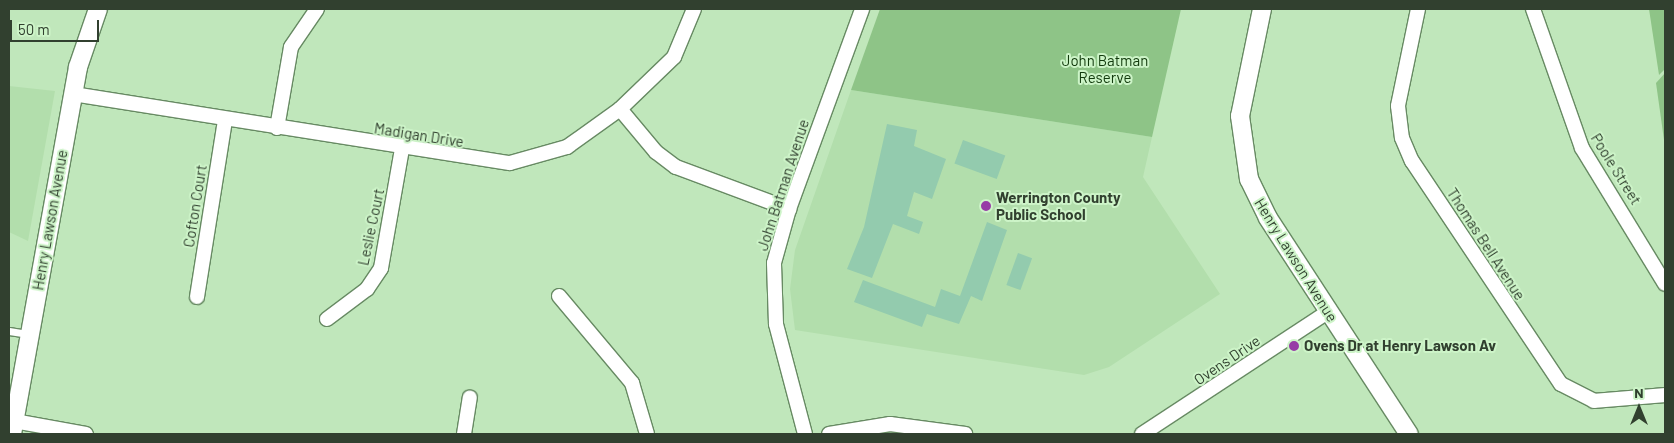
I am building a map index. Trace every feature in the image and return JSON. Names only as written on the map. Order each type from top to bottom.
[{"type":"street","name":"Henry Lawson Avenue","points":[[13,427],[73,94],[83,46],[98,9]]},
{"type":"street","points":[[277,128],[291,47],[318,9]]},
{"type":"street","name":"Madigan Drive","points":[[73,94],[492,163],[529,160],[567,147],[620,109],[674,57],[694,9]]},
{"type":"street","name":"John Batman Avenue","points":[[804,434],[774,309],[774,263],[789,209],[862,9]]},
{"type":"street","name":"Henry Lawson Avenue","points":[[1262,9],[1241,102],[1244,160],[1259,203],[1409,434]]},
{"type":"street","name":"Thomas Bell Avenue","points":[[1418,9],[1398,106],[1402,138],[1412,161],[1561,384],[1594,401],[1665,395]]},
{"type":"street","name":"Poole Street","points":[[1533,9],[1582,148],[1665,284]]},
{"type":"street","points":[[620,109],[656,152],[676,167],[789,209]]},
{"type":"street","name":"Cofton Court","points":[[197,297],[225,120]]},
{"type":"street","name":"Leslie Court","points":[[327,319],[367,289],[381,268],[402,148]]},
{"type":"street","points":[[559,296],[632,382],[647,434]]},
{"type":"street","name":"Ovens Drive","points":[[1142,434],[1328,312]]},
{"type":"street","points":[[464,434],[470,397]]},
{"type":"street","points":[[829,434],[890,424],[965,434]]},
{"type":"street","points":[[13,427],[86,434]]},
{"type":"lane","points":[[9,331],[29,334]]},
{"type":"shaded area","points":[[9,86],[55,91],[28,241],[9,232]]},
{"type":"shaded area","name":"Werrington County Public School","points":[[851,90],[1152,137],[1143,177],[1220,294],[1109,367],[1084,375],[795,330],[790,289],[795,250]]},
{"type":"green space","name":"John Batman Reserve","points":[[880,9],[1181,9],[1152,137],[851,90]]},
{"type":"green space","points":[[1649,9],[1665,9],[1665,69],[1659,75]]},
{"type":"green space","points":[[1665,73],[1665,147],[1656,83]]},
{"type":"building","points":[[887,124],[917,130],[914,146],[946,159],[932,199],[914,192],[907,216],[923,222],[919,234],[893,224],[872,278],[847,269],[864,227]]},
{"type":"building","points":[[963,140],[1005,155],[997,179],[954,163]]},
{"type":"building","points":[[987,222],[1007,230],[982,301],[971,296],[959,324],[927,314],[922,327],[854,302],[863,280],[935,307],[941,289],[960,296]]},
{"type":"building","points":[[1018,253],[1032,258],[1020,290],[1006,285]]},
{"type":"place","name":"Werrington County Public School","points":[[986,206]]},
{"type":"place","name":"Ovens Dr at Henry Lawson Av","points":[[1294,346]]}]
